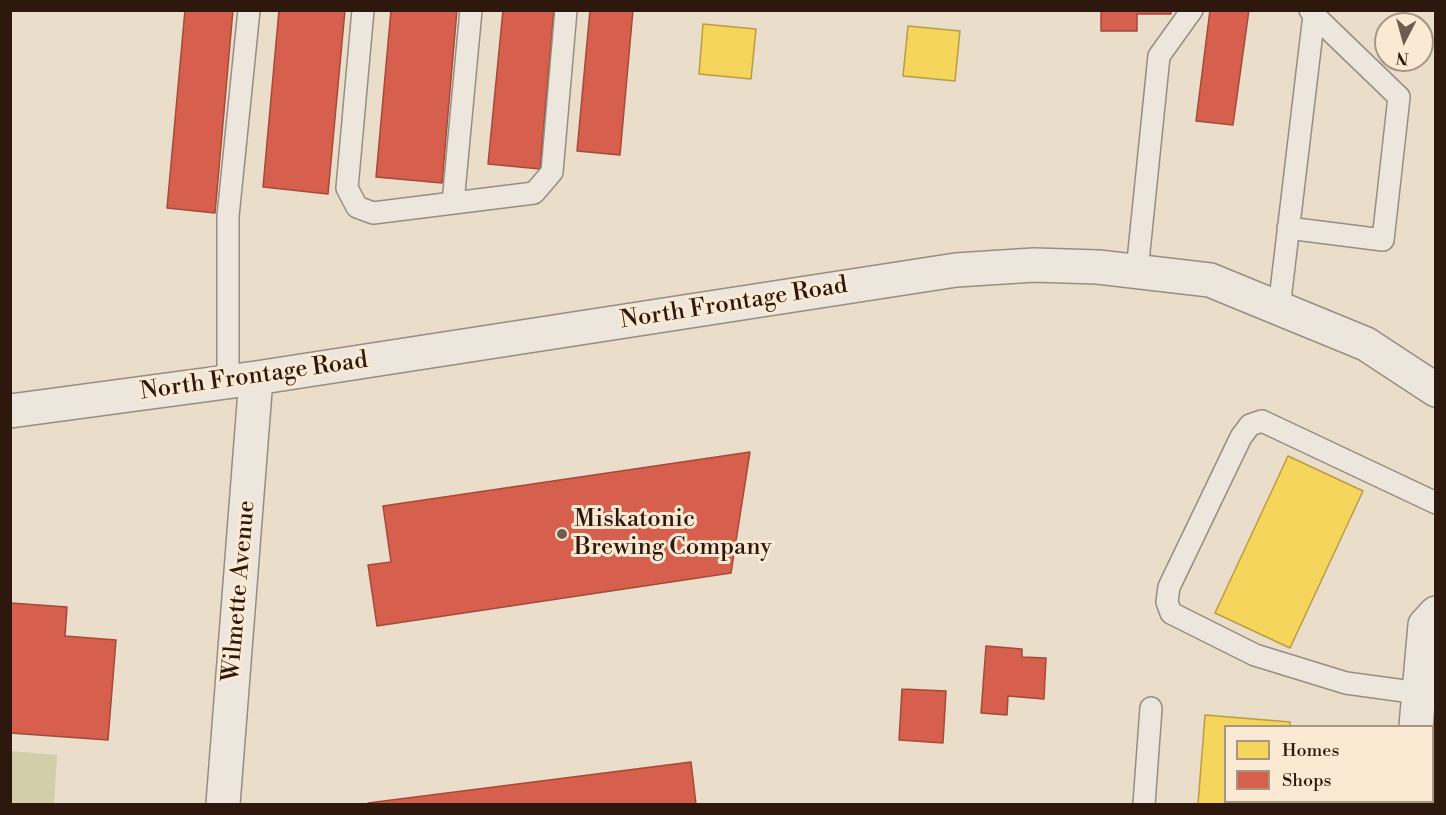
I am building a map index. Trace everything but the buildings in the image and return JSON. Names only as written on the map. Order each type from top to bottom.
[{"type":"street","name":"North Frontage Road","points":[[10,411],[242,380],[956,270],[1034,265],[1098,267],[1210,280],[1366,344],[1436,390]]},
{"type":"street","name":"Wilmette Avenue","points":[[223,804],[242,380]]},
{"type":"street","points":[[1416,725],[1425,626],[1436,613]]},
{"type":"lane","points":[[242,380],[228,216],[249,10]]},
{"type":"lane","points":[[363,10],[347,188],[357,207],[373,213],[534,192],[552,172],[566,10]]},
{"type":"lane","points":[[453,203],[471,10]]},
{"type":"lane","points":[[1137,271],[1159,57],[1192,10]]},
{"type":"lane","points":[[1279,308],[1312,13]]},
{"type":"lane","points":[[1288,228],[1383,240],[1399,98],[1312,13]]},
{"type":"lane","points":[[1419,693],[1346,683],[1255,655],[1171,613],[1167,602],[1169,587],[1241,437],[1250,425],[1262,421],[1436,503]]},
{"type":"lane","points":[[1144,804],[1151,708]]},
{"type":"shaded area","points":[[11,751],[57,755],[54,804],[11,804]]},
{"type":"place","name":"Miskatonic Brewing Company","points":[[562,534]]}]
